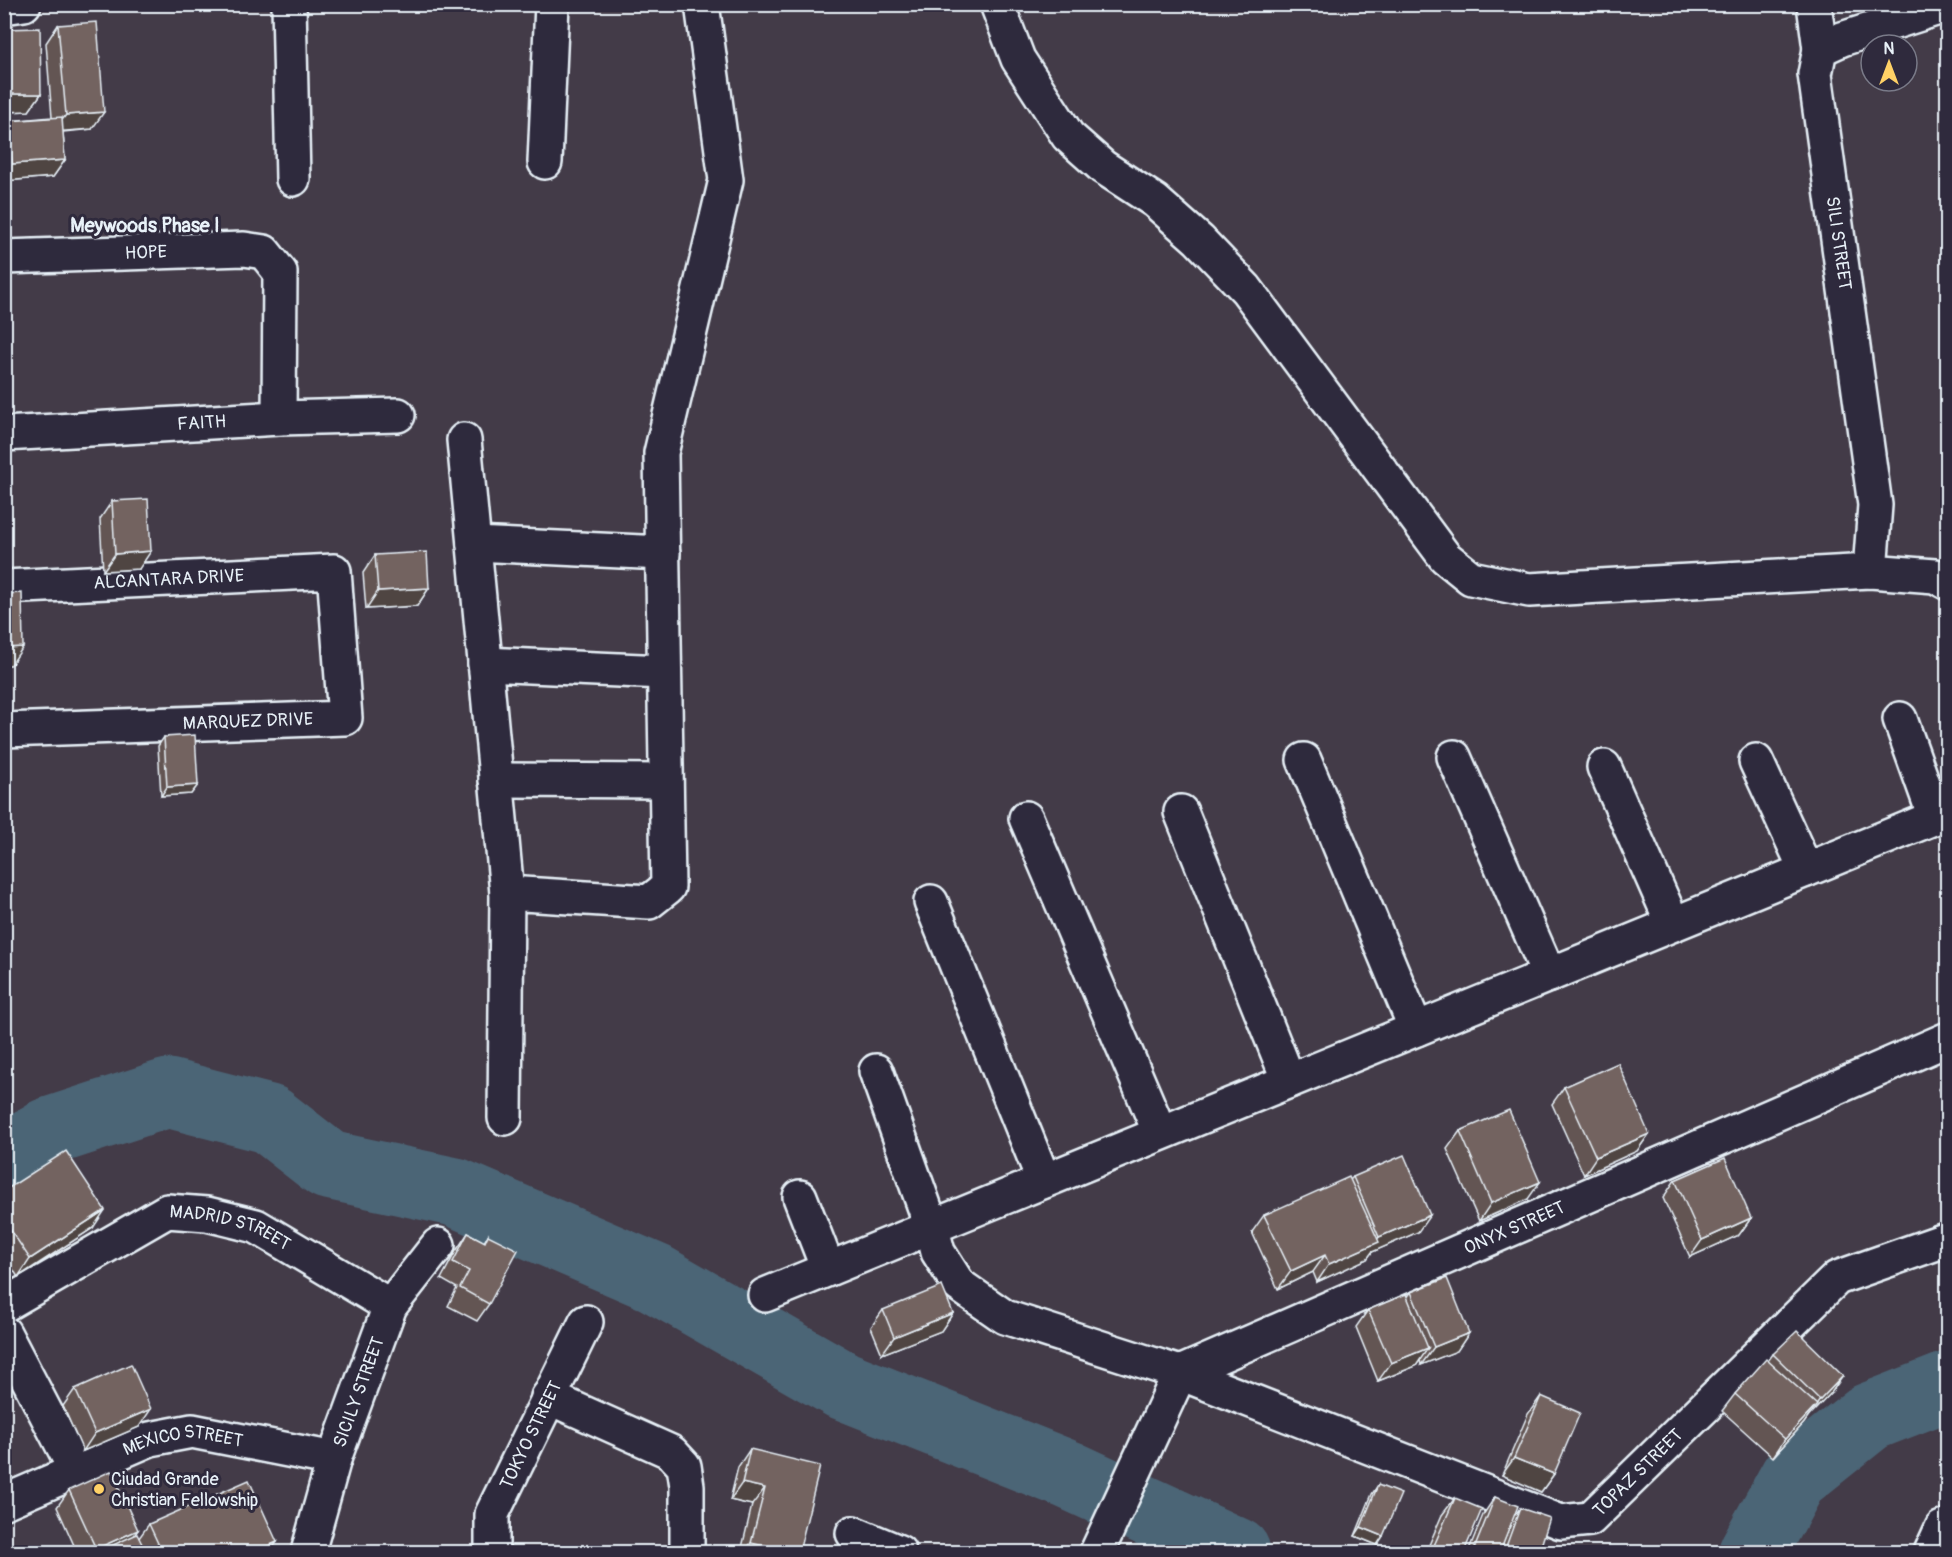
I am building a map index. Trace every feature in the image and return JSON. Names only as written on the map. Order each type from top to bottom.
[{"type":"street","points":[[4,7],[24,4]]},
{"type":"street","points":[[289,4],[293,179]]},
{"type":"street","points":[[545,162],[552,4]]},
{"type":"street","points":[[507,893],[649,902],[668,888],[662,453],[726,180],[702,4]]},
{"type":"street","points":[[997,4],[1018,59],[1068,136],[1103,167],[1155,201],[1199,240],[1246,289],[1445,556],[1471,578],[1530,590],[1870,571],[1935,576],[1947,584]]},
{"type":"street","name":"SILI STREET","points":[[1814,4],[1820,49],[1815,74],[1875,506],[1870,571]]},
{"type":"street","points":[[1820,49],[1842,39],[1947,5]]},
{"type":"street","name":"HOPE","points":[[4,257],[244,249],[264,252],[280,272],[279,418]]},
{"type":"street","name":"FAITH","points":[[4,434],[279,418],[398,415]]},
{"type":"street","points":[[464,440],[507,893],[506,1118]]},
{"type":"street","points":[[474,544],[663,553]]},
{"type":"street","name":"ALCANTARA DRIVE","points":[[4,587],[334,571]]},
{"type":"street","name":"MARQUEZ DRIVE","points":[[4,730],[345,718],[334,571]]},
{"type":"street","points":[[485,664],[664,672]]},
{"type":"street","points":[[765,1295],[931,1225],[1941,815],[1900,719]]},
{"type":"street","points":[[1454,756],[1549,975]]},
{"type":"street","points":[[1304,760],[1416,1029]]},
{"type":"street","points":[[1756,761],[1806,870]]},
{"type":"street","points":[[1604,767],[1673,924]]},
{"type":"street","points":[[496,780],[665,781]]},
{"type":"street","points":[[1181,812],[1290,1081]]},
{"type":"street","points":[[1026,818],[1160,1133]]},
{"type":"street","points":[[931,902],[1044,1181]]},
{"type":"street","name":"ONYX STREET","points":[[1180,1373],[1947,1039]]},
{"type":"street","name":"TOPAZ STREET","points":[[876,1071],[931,1225],[938,1252],[959,1285],[1005,1317],[1180,1373],[1561,1522],[1590,1519],[1837,1278],[1947,1239]]},
{"type":"street","points":[[800,1197],[828,1269]]},
{"type":"street","name":"MADRID STREET","points":[[4,1305],[166,1211],[207,1214],[256,1226],[390,1306]]},
{"type":"street","name":"SICILY STREET","points":[[308,1552],[334,1459],[390,1306],[438,1245]]},
{"type":"street","name":"TOKYO STREET","points":[[492,1552],[492,1514],[586,1322]]},
{"type":"street","points":[[4,1333],[75,1470]]},
{"type":"street","points":[[1104,1538],[1137,1471],[1180,1373]]},
{"type":"street","points":[[548,1397],[671,1452],[678,1459],[684,1466],[687,1486],[687,1552]]},
{"type":"street","name":"MEXICO STREET","points":[[4,1502],[150,1439],[192,1431],[334,1459]]},
{"type":"street","points":[[1931,1552],[1942,1528],[1947,1526]]},
{"type":"street","points":[[853,1533],[899,1552]]},
{"type":"building","points":[[97,22],[104,112],[66,115],[58,25]]},
{"type":"building","points":[[40,28],[41,94],[8,94],[6,29]]},
{"type":"building","points":[[62,117],[65,160],[12,164],[8,121]]},
{"type":"building","points":[[148,499],[151,551],[115,554],[112,501]]},
{"type":"building","points":[[427,552],[429,588],[378,591],[375,555]]},
{"type":"building","points":[[22,593],[23,647],[4,648],[4,594]]},
{"type":"building","points":[[195,735],[198,785],[167,787],[164,737]]},
{"type":"building","points":[[1618,1063],[1649,1134],[1596,1157],[1564,1087]]},
{"type":"building","points":[[1509,1110],[1540,1182],[1491,1203],[1460,1131]]},
{"type":"building","points":[[66,1151],[105,1210],[30,1259],[4,1220],[4,1191]]},
{"type":"building","points":[[1404,1155],[1430,1215],[1379,1237],[1353,1177]]},
{"type":"building","points":[[1725,1158],[1751,1218],[1702,1240],[1675,1180]]},
{"type":"building","points":[[1349,1177],[1379,1242],[1329,1264],[1325,1255],[1291,1271],[1264,1215]]},
{"type":"building","points":[[468,1233],[485,1242],[488,1235],[518,1250],[489,1304],[460,1288],[469,1271],[453,1262]]},
{"type":"building","points":[[1447,1278],[1469,1333],[1434,1347],[1411,1292]]},
{"type":"building","points":[[942,1286],[953,1313],[894,1337],[883,1310]]},
{"type":"building","points":[[1406,1294],[1428,1348],[1391,1363],[1368,1310]]},
{"type":"building","points":[[1797,1331],[1843,1376],[1820,1400],[1773,1354]]},
{"type":"building","points":[[1766,1359],[1817,1405],[1785,1439],[1735,1394]]},
{"type":"building","points":[[131,1364],[151,1409],[95,1433],[75,1389]]},
{"type":"building","points":[[1541,1396],[1580,1413],[1554,1474],[1514,1458]]},
{"type":"building","points":[[750,1449],[820,1466],[799,1552],[751,1543],[765,1488],[742,1483]]},
{"type":"building","points":[[111,1471],[138,1530],[96,1549],[69,1490]]},
{"type":"building","points":[[249,1480],[277,1542],[254,1552],[162,1552],[149,1524]]},
{"type":"building","points":[[1378,1485],[1401,1494],[1383,1536],[1361,1527]]},
{"type":"building","points":[[1495,1497],[1518,1506],[1500,1552],[1473,1552]]},
{"type":"building","points":[[1455,1498],[1482,1509],[1464,1552],[1432,1550]]},
{"type":"building","points":[[1520,1508],[1550,1518],[1539,1552],[1504,1552]]},
{"type":"building","points":[[137,1534],[146,1552],[98,1552]]},
{"type":"waterway","points":[[4,1159],[48,1132],[168,1093],[269,1119],[328,1165],[455,1192],[655,1278],[842,1385],[1069,1475],[1236,1552]]},
{"type":"waterway","points":[[1753,1552],[1794,1477],[1869,1417],[1948,1386]]},
{"type":"place","name":"Ciudad Grande Christian Fellowship","points":[[99,1489]]},
{"type":"district","name":"Meywoods Phase I","points":[[145,225]]}]
